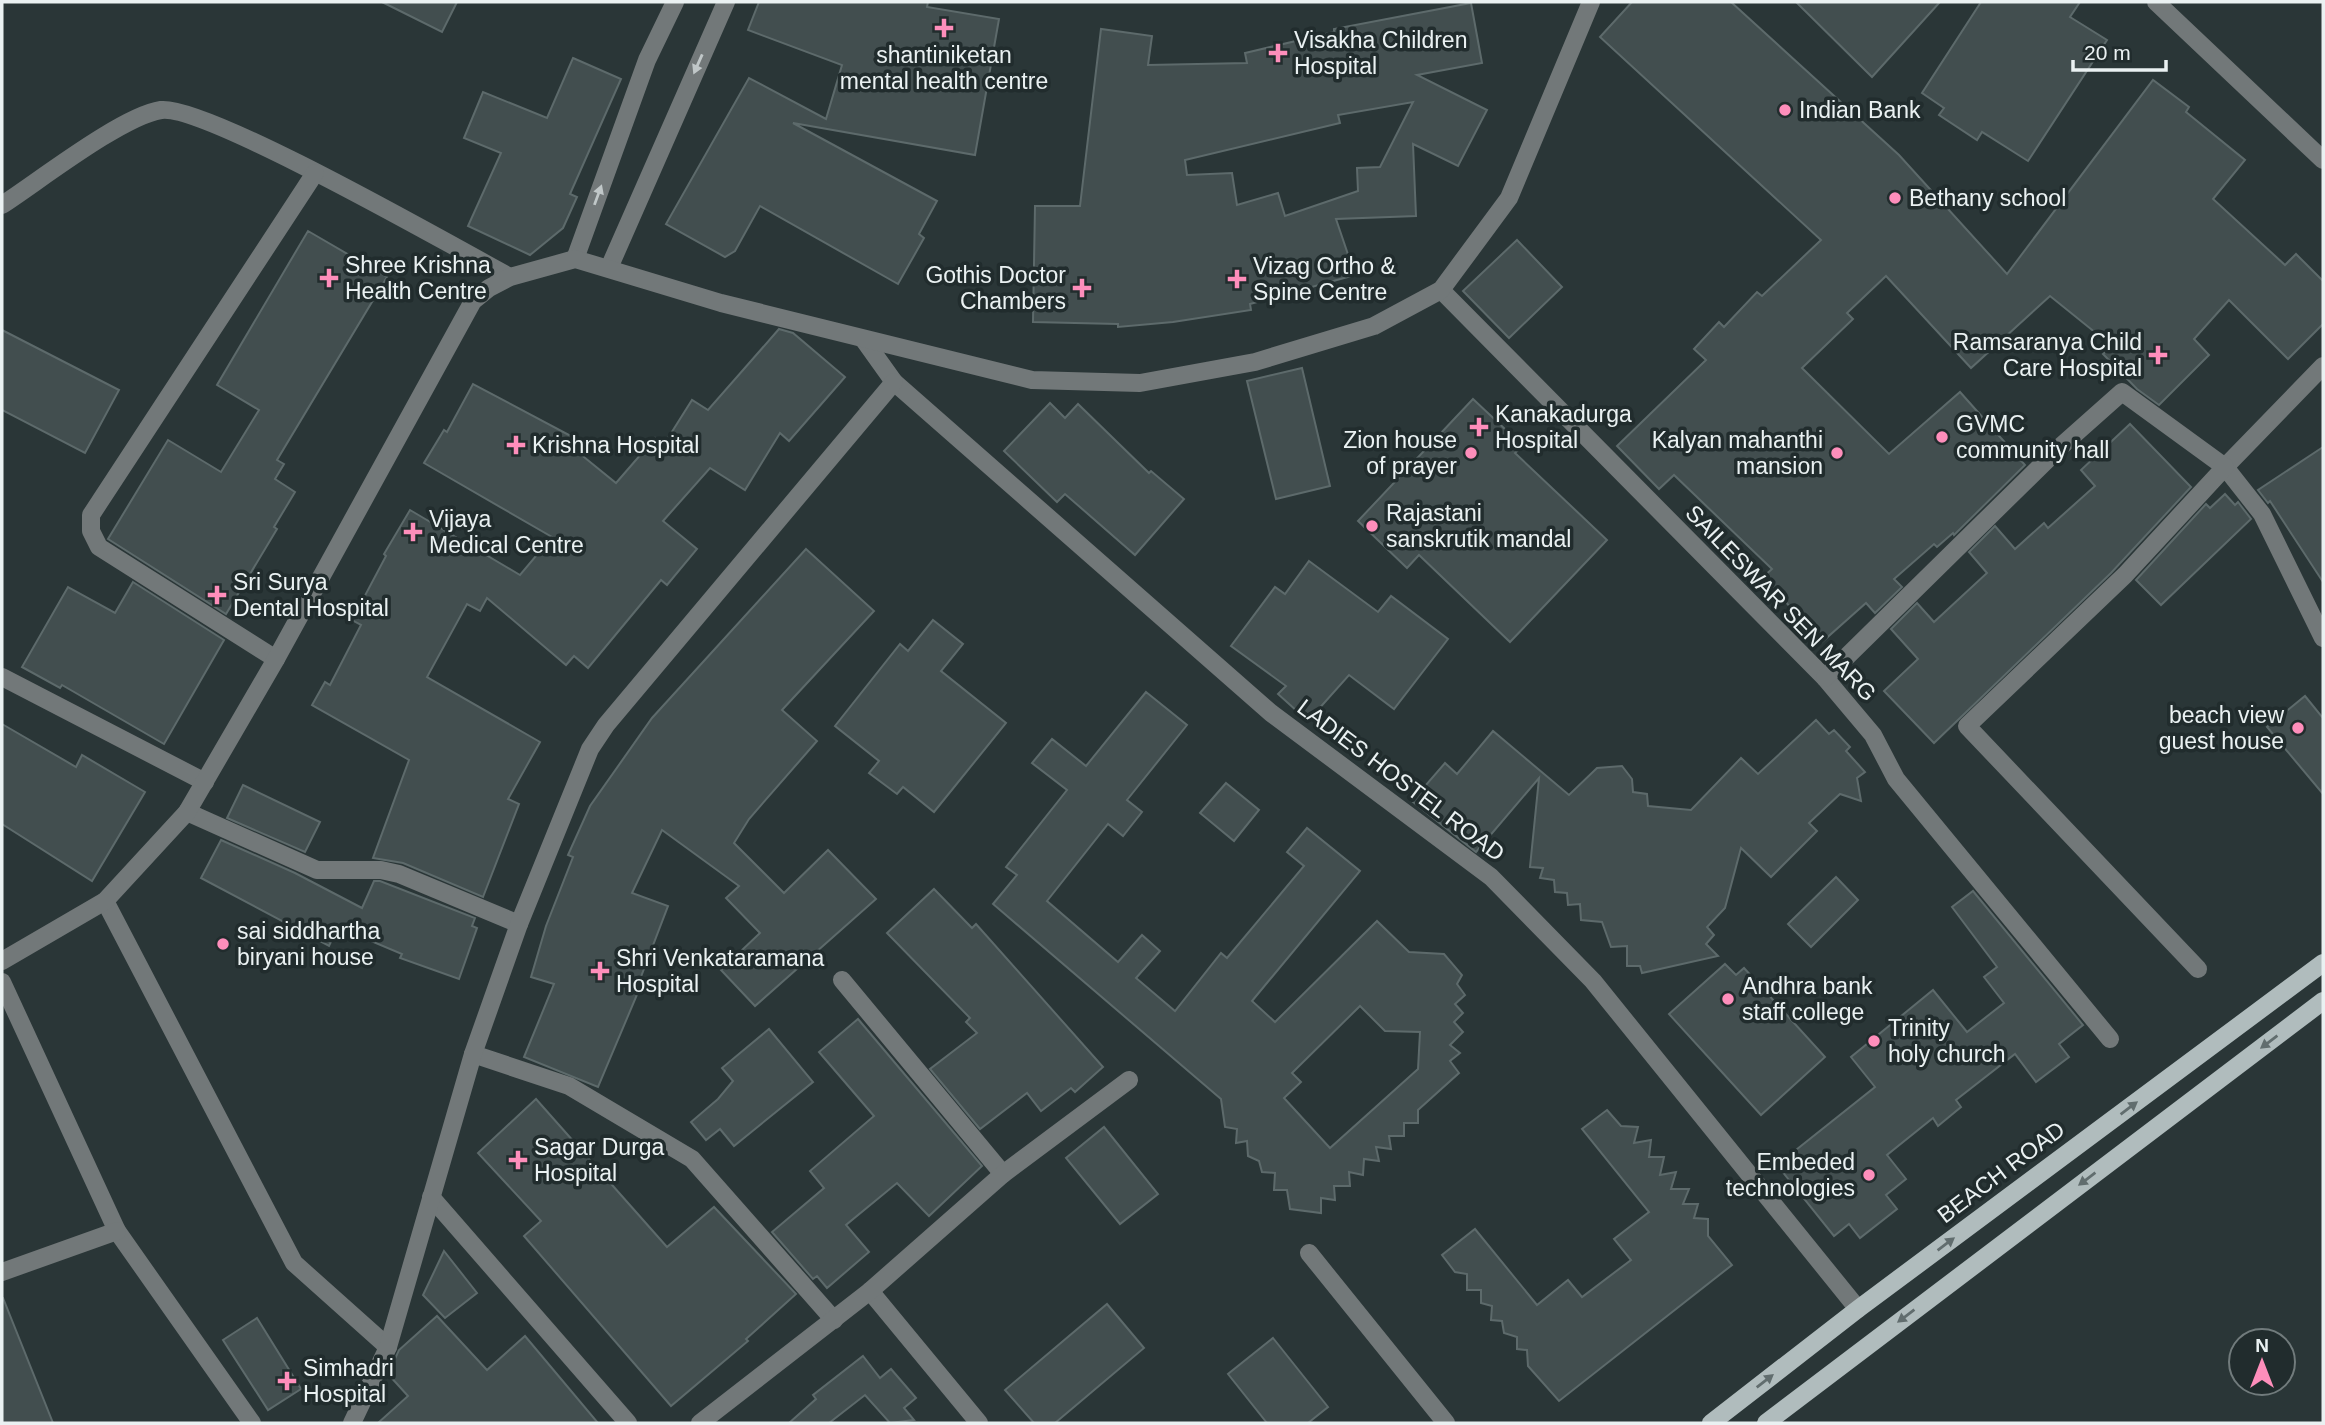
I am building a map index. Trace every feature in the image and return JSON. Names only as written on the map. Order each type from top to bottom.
[{"type":"main road","name":"BEACH ROAD","points":[[1711,1423],[1858,1309],[2323,963]]},
{"type":"main road","points":[[1766,1423],[2323,1001]]},
{"type":"street","points":[[575,259],[648,60],[675,2]]},
{"type":"street","points":[[609,268],[726,2]]},
{"type":"street","points":[[2,961],[105,901],[187,812],[276,659],[473,301],[489,288],[510,277],[575,259],[721,303],[1032,380],[1140,383],[1255,362],[1374,326],[1441,290],[1509,198],[1591,2]]},
{"type":"street","points":[[2156,2],[2323,160]]},
{"type":"street","points":[[2,205],[136,117],[163,110],[194,115],[316,173],[510,277]]},
{"type":"street","points":[[276,659],[100,547],[91,531],[91,515],[316,173]]},
{"type":"street","name":"SAILESWAR SEN MARG","points":[[1441,290],[1825,678],[1872,736],[1896,779],[2110,1039]]},
{"type":"street","name":"LADIES HOSTEL ROAD","points":[[864,340],[894,383],[1272,713],[1491,877],[1593,981],[1858,1309]]},
{"type":"street","points":[[2198,970],[1967,726],[2125,575],[2323,366]]},
{"type":"street","points":[[352,1423],[388,1347],[473,1054],[519,924],[590,749],[606,725],[894,383]]},
{"type":"street","points":[[1825,678],[2059,448],[2122,392],[2225,467],[2262,514],[2323,638]]},
{"type":"street","points":[[2,677],[205,782]]},
{"type":"street","points":[[187,812],[317,870],[381,870],[399,874],[519,924]]},
{"type":"street","points":[[105,901],[295,1263],[388,1347]]},
{"type":"street","points":[[842,980],[1003,1174]]},
{"type":"street","points":[[2,982],[117,1231],[252,1423]]},
{"type":"street","points":[[473,1054],[569,1086],[692,1159],[834,1320]]},
{"type":"street","points":[[700,1423],[870,1291],[1003,1174],[1129,1080]]},
{"type":"street","points":[[432,1197],[628,1423]]},
{"type":"street","points":[[2,1272],[117,1231]]},
{"type":"street","points":[[1309,1253],[1446,1423]]},
{"type":"street","points":[[870,1291],[978,1423]]},
{"type":"building","points":[[382,2],[457,2],[442,32]]},
{"type":"building","points":[[759,2],[928,2],[927,7],[999,19],[975,155],[793,123],[937,201],[919,234],[924,238],[898,284],[760,206],[735,251],[725,257],[666,224],[749,78],[826,119],[842,65],[748,30]]},
{"type":"building","points":[[1632,2],[1731,2],[1899,155],[2007,274],[2153,80],[2189,107],[2186,112],[2245,160],[2213,199],[2285,265],[2296,254],[2323,281],[2323,324],[2288,359],[2229,300],[2194,339],[2209,355],[2159,405],[2137,389],[2103,354],[2112,346],[2050,296],[1971,368],[1886,276],[1847,313],[1853,319],[1802,368],[1889,454],[1960,392],[2025,465],[1954,535],[1953,533],[1937,547],[1934,544],[1894,579],[1902,587],[1875,613],[1866,603],[1822,642],[1763,577],[1772,569],[1674,475],[1659,489],[1617,446],[1706,360],[1694,349],[1719,322],[1724,327],[1757,292],[1762,296],[1821,240],[1600,37]]},
{"type":"building","points":[[1796,2],[1940,2],[1872,77]]},
{"type":"building","points":[[1981,2],[2080,2],[2070,17],[2107,40],[2028,161],[1982,132],[1977,140],[1939,115],[1944,108],[1922,93]]},
{"type":"building","points":[[1471,3],[1482,63],[1417,75],[1487,110],[1458,166],[1413,144],[1416,216],[1336,219],[1355,275],[1250,304],[1251,310],[1118,327],[1118,324],[1033,322],[1035,206],[1080,206],[1101,29],[1152,36],[1148,65],[1247,63],[1245,53],[1334,32],[1334,29]],"holes":[[[1413,102],[1380,167],[1357,168],[1358,191],[1285,216],[1278,193],[1237,205],[1232,173],[1187,175],[1185,160],[1340,123],[1338,115]]]},
{"type":"building","points":[[573,58],[621,79],[570,194],[577,197],[563,228],[530,255],[468,226],[501,153],[464,138],[483,92],[547,118]]},
{"type":"building","points":[[308,231],[387,277],[277,460],[284,464],[275,479],[295,492],[274,527],[277,529],[226,614],[108,539],[168,440],[221,472],[259,410],[217,385]]},
{"type":"building","points":[[1517,240],[1562,287],[1509,338],[1463,291]]},
{"type":"building","points":[[779,329],[793,333],[845,377],[789,441],[780,433],[745,490],[710,468],[663,521],[697,549],[667,585],[661,580],[588,668],[574,656],[566,665],[487,598],[480,611],[467,604],[427,677],[540,742],[508,799],[519,804],[483,897],[403,863],[373,858],[409,760],[312,705],[325,682],[330,685],[361,625],[352,620],[386,556],[384,554],[410,510],[520,575],[552,537],[424,463],[444,430],[447,432],[473,384],[584,443],[579,453],[616,483],[655,438],[663,446],[692,400],[708,410]]},
{"type":"building","points":[[2,330],[119,390],[85,453],[2,410]]},
{"type":"building","points":[[1302,368],[1330,486],[1276,499],[1247,381]]},
{"type":"building","points":[[1473,399],[1523,446],[1515,453],[1607,540],[1510,642],[1419,555],[1407,568],[1358,521]]},
{"type":"building","points":[[1050,403],[1065,418],[1078,404],[1149,473],[1151,471],[1184,499],[1135,555],[1065,494],[1057,502],[1004,451]]},
{"type":"building","points":[[2130,424],[2191,487],[2111,573],[1934,743],[1884,691],[1918,659],[1891,629],[1917,603],[1934,622],[1987,573],[1969,552],[1995,526],[2015,549],[2044,523],[2048,528],[2095,486],[2081,470]]},
{"type":"building","points":[[2323,447],[2323,582],[2270,501],[2268,503],[2258,490]]},
{"type":"building","points":[[2225,494],[2235,505],[2238,502],[2251,519],[2161,605],[2136,580],[2206,504],[2210,508]]},
{"type":"building","points":[[806,549],[874,611],[782,710],[817,741],[749,819],[734,843],[784,893],[828,850],[876,899],[755,1006],[721,970],[760,933],[726,898],[739,886],[662,830],[632,893],[668,906],[639,982],[644,978],[598,1087],[524,1057],[554,984],[531,977],[546,926],[573,857],[568,855],[590,806],[652,718]]},
{"type":"building","points":[[1309,561],[1378,612],[1391,596],[1448,639],[1394,709],[1349,675],[1308,721],[1278,694],[1286,686],[1231,646],[1275,587],[1285,594]]},
{"type":"building","points":[[133,582],[224,640],[164,744],[62,685],[60,688],[22,667],[68,587],[115,613]]},
{"type":"building","points":[[933,620],[963,644],[941,671],[1006,723],[934,812],[903,787],[897,794],[869,773],[879,761],[835,726],[900,644],[908,651]]},
{"type":"building","points":[[1146,692],[1187,725],[1127,800],[1142,812],[1123,836],[1108,824],[1047,901],[1118,962],[1142,935],[1160,951],[1136,978],[1175,1011],[1221,953],[1227,958],[1304,866],[1287,852],[1307,828],[1360,871],[1252,1001],[1275,1022],[1377,921],[1409,952],[1444,954],[1462,975],[1457,984],[1465,995],[1455,1004],[1463,1013],[1454,1022],[1463,1032],[1450,1045],[1460,1053],[1450,1061],[1459,1073],[1418,1110],[1418,1123],[1404,1123],[1404,1136],[1389,1136],[1391,1149],[1376,1147],[1379,1161],[1364,1159],[1363,1175],[1349,1172],[1350,1186],[1334,1186],[1335,1200],[1321,1198],[1321,1213],[1290,1209],[1287,1190],[1274,1190],[1275,1173],[1262,1172],[1259,1161],[1248,1156],[1247,1141],[1236,1143],[1237,1129],[1225,1127],[1221,1099],[993,904],[1017,875],[1006,867],[1067,790],[1032,763],[1052,739],[1086,766]],"holes":[[[1360,1006],[1385,1031],[1420,1032],[1418,1069],[1330,1148],[1284,1098],[1301,1082],[1292,1073]]]},
{"type":"building","points":[[2305,696],[2323,718],[2323,794],[2267,727]]},
{"type":"building","points":[[1816,720],[1829,734],[1834,730],[1850,747],[1846,751],[1865,772],[1857,778],[1861,801],[1840,794],[1809,823],[1817,831],[1771,877],[1741,848],[1725,908],[1707,927],[1714,935],[1706,944],[1718,956],[1642,973],[1640,966],[1627,966],[1627,946],[1611,947],[1602,922],[1581,920],[1580,904],[1568,905],[1567,893],[1555,892],[1554,880],[1540,878],[1543,868],[1530,867],[1539,778],[1476,852],[1412,801],[1445,763],[1457,774],[1493,731],[1569,795],[1597,768],[1622,766],[1632,779],[1633,792],[1647,794],[1648,806],[1691,810],[1741,758],[1758,774]]},
{"type":"building","points":[[2,724],[76,767],[82,755],[145,792],[92,881],[2,824]]},
{"type":"building","points":[[1226,783],[1259,810],[1234,841],[1200,813]]},
{"type":"building","points":[[243,785],[320,822],[305,852],[227,818]]},
{"type":"building","points":[[221,840],[295,873],[362,908],[374,881],[380,881],[475,918],[472,926],[477,928],[459,979],[400,958],[402,954],[338,927],[329,946],[201,878]]},
{"type":"building","points":[[1836,877],[1858,900],[1811,947],[1788,924]]},
{"type":"building","points":[[934,889],[972,928],[976,924],[1103,1067],[1075,1092],[1071,1088],[1041,1111],[1027,1093],[980,1129],[930,1069],[977,1033],[966,1022],[970,1018],[887,933]]},
{"type":"building","points":[[1973,891],[2083,1025],[2059,1044],[2069,1057],[2036,1082],[2015,1054],[1956,1100],[1961,1107],[1938,1126],[1933,1118],[1887,1155],[1906,1179],[1886,1195],[1897,1209],[1860,1238],[1849,1224],[1834,1236],[1777,1165],[1875,1087],[1851,1057],[1933,990],[1967,1032],[2004,1003],[1984,977],[1997,967],[1952,907]]},
{"type":"building","points":[[1725,964],[1736,975],[1744,968],[1825,1057],[1761,1115],[1669,1014]]},
{"type":"building","points":[[858,1019],[982,1166],[929,1216],[897,1183],[846,1225],[869,1252],[827,1288],[817,1276],[813,1279],[772,1232],[824,1188],[810,1171],[874,1116],[819,1052]]},
{"type":"building","points":[[769,1029],[813,1082],[734,1146],[720,1129],[706,1140],[691,1122],[718,1099],[733,1081],[722,1068]]},
{"type":"building","points":[[536,1099],[667,1247],[714,1207],[796,1294],[746,1339],[748,1341],[671,1406],[524,1236],[541,1221],[478,1153]]},
{"type":"building","points":[[1607,1110],[1621,1126],[1638,1127],[1634,1143],[1651,1140],[1649,1157],[1664,1157],[1660,1175],[1676,1172],[1671,1189],[1689,1189],[1683,1204],[1698,1204],[1694,1218],[1708,1219],[1708,1236],[1732,1265],[1559,1401],[1528,1366],[1527,1350],[1517,1349],[1517,1337],[1504,1333],[1502,1321],[1491,1320],[1492,1306],[1481,1303],[1481,1290],[1467,1290],[1467,1274],[1455,1272],[1442,1255],[1475,1229],[1537,1305],[1568,1280],[1582,1297],[1631,1260],[1614,1239],[1649,1212],[1582,1129]]},
{"type":"building","points":[[1104,1127],[1158,1194],[1120,1224],[1066,1158]]},
{"type":"building","points":[[444,1251],[477,1293],[445,1318],[423,1295]]},
{"type":"building","points":[[3,1298],[53,1423],[2,1423]]},
{"type":"building","points":[[1107,1304],[1144,1348],[1055,1423],[1034,1423],[1005,1390]]},
{"type":"building","points":[[437,1316],[487,1370],[525,1336],[598,1423],[378,1423],[408,1396],[388,1374],[399,1350]]},
{"type":"building","points":[[257,1318],[301,1389],[268,1410],[223,1340]]},
{"type":"building","points":[[1273,1338],[1328,1407],[1308,1423],[1267,1423],[1228,1374]]},
{"type":"building","points":[[863,1356],[880,1378],[891,1369],[916,1398],[904,1408],[914,1420],[890,1423],[865,1395],[829,1423],[789,1423],[816,1399],[813,1395]]},
{"type":"place","name":"shantiniketan mental health centre","points":[[944,28]]},
{"type":"place","name":"Visakha Children Hospital","points":[[1278,53]]},
{"type":"place","name":"Indian Bank","points":[[1785,110]]},
{"type":"place","name":"Bethany school","points":[[1895,198]]},
{"type":"place","name":"Shree Krishna Health Centre","points":[[329,278]]},
{"type":"place","name":"Vizag Ortho & Spine Centre","points":[[1237,279]]},
{"type":"place","name":"Gothis Doctor Chambers","points":[[1082,288]]},
{"type":"place","name":"Ramsaranya Child Care Hospital","points":[[2158,355]]},
{"type":"place","name":"Kanakadurga Hospital","points":[[1479,427]]},
{"type":"place","name":"GVMC community hall","points":[[1942,437]]},
{"type":"place","name":"Krishna Hospital","points":[[516,445]]},
{"type":"place","name":"Zion house of prayer","points":[[1471,453]]},
{"type":"place","name":"Kalyan mahanthi mansion","points":[[1837,453]]},
{"type":"place","name":"Rajastani sanskrutik mandal","points":[[1372,526]]},
{"type":"place","name":"Vijaya Medical Centre","points":[[413,532]]},
{"type":"place","name":"Sri Surya Dental Hospital","points":[[217,595]]},
{"type":"place","name":"beach view guest house","points":[[2298,728]]},
{"type":"place","name":"sai siddhartha biryani house","points":[[223,944]]},
{"type":"place","name":"Shri Venkataramana Hospital","points":[[600,971]]},
{"type":"place","name":"Andhra bank staff college","points":[[1728,999]]},
{"type":"place","name":"Trinity holy church","points":[[1874,1041]]},
{"type":"place","name":"Sagar Durga Hospital","points":[[518,1160]]},
{"type":"place","name":"Embeded technologies","points":[[1869,1175]]},
{"type":"place","name":"Simhadri Hospital","points":[[287,1381]]}]
